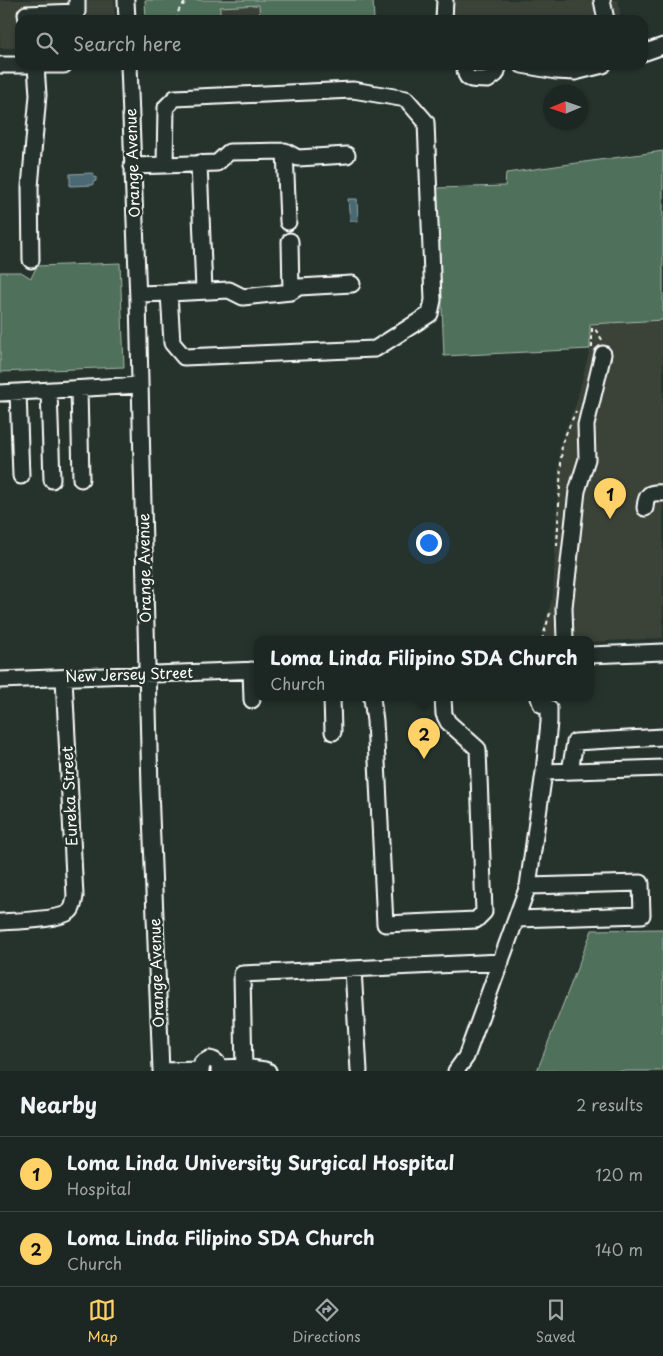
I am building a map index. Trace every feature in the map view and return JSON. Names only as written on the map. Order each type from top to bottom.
[{"type":"street","points":[[26,15],[77,12],[77,0]]},
{"type":"street","points":[[126,0],[127,15]]},
{"type":"street","points":[[444,15],[445,0]]},
{"type":"street","points":[[602,0],[605,15]]},
{"type":"street","points":[[648,51],[663,46]]},
{"type":"street","points":[[0,65],[15,65]]},
{"type":"street","points":[[29,70],[38,95],[30,187],[31,260]]},
{"type":"street","name":"Orange Avenue","points":[[129,70],[138,294],[150,789],[161,1071]]},
{"type":"street","points":[[465,70],[466,77],[469,79],[480,72],[488,80],[496,74],[497,70]]},
{"type":"street","points":[[550,70],[575,72],[583,70]]},
{"type":"street","points":[[164,164],[166,107],[175,98],[353,90],[406,99],[426,122],[433,300],[430,314],[375,349],[184,357],[172,343],[169,293]]},
{"type":"street","points":[[132,166],[217,163],[229,152],[285,151],[298,158],[347,155]]},
{"type":"street","points":[[285,151],[288,222]]},
{"type":"street","points":[[199,163],[204,291]]},
{"type":"street","points":[[290,241],[291,292]]},
{"type":"street","points":[[138,294],[229,290],[243,297],[291,292],[299,287],[352,284]]},
{"type":"street","points":[[565,636],[564,607],[577,491],[587,459],[586,425],[600,349]]},
{"type":"street","points":[[0,393],[140,385]]},
{"type":"street","points":[[79,389],[81,479]]},
{"type":"street","points":[[49,390],[52,480]]},
{"type":"street","points":[[18,392],[20,476]]},
{"type":"street","points":[[645,508],[646,499],[649,494],[654,492],[663,493]]},
{"type":"street","points":[[594,655],[663,652]]},
{"type":"street","points":[[252,700],[254,670]]},
{"type":"street","name":"New Jersey Street","points":[[0,680],[254,670]]},
{"type":"street","name":"Eureka Street","points":[[0,922],[54,918],[69,913],[72,909],[75,896],[64,678]]},
{"type":"street","points":[[332,701],[333,732]]},
{"type":"street","points":[[372,701],[375,721],[384,924],[476,920],[484,912],[478,749],[448,722],[444,714],[443,701]]},
{"type":"street","points":[[456,1071],[466,1057],[528,886],[544,772],[549,722],[548,701]]},
{"type":"street","points":[[570,771],[575,742],[663,738]]},
{"type":"street","points":[[544,772],[663,768]]},
{"type":"street","points":[[517,919],[642,915],[641,883],[528,886]]},
{"type":"street","points":[[244,1069],[242,974],[501,962]]},
{"type":"street","points":[[353,969],[358,1071]]},
{"type":"street","points":[[161,1071],[201,1070],[202,1064],[209,1059],[216,1062],[219,1069],[268,1071]]},
{"type":"path","points":[[178,15],[186,0]]},
{"type":"path","points":[[592,328],[593,328],[600,349],[592,328]]},
{"type":"path","points":[[557,548],[562,443],[578,405]]},
{"type":"path","points":[[543,636],[552,604]]},
{"type":"shaded area","points":[[0,0],[114,0],[115,15],[15,15],[15,48],[0,48]]},
{"type":"shaded area","points":[[435,0],[618,0],[620,15],[434,15]]},
{"type":"shaded area","points":[[259,5],[260,15],[220,15],[220,7]]},
{"type":"shaded area","points":[[663,320],[663,638],[594,642],[594,636],[541,636],[553,595],[560,443],[576,404],[590,349],[589,324]]},
{"type":"green space","points":[[145,0],[373,0],[374,15],[260,15],[259,5],[220,7],[220,15],[146,15]]},
{"type":"green space","points":[[663,151],[663,320],[590,324],[590,349],[444,356],[436,188],[505,186],[506,173]]},
{"type":"green space","points":[[120,263],[124,367],[0,372],[0,272],[21,272],[31,278],[37,266]]},
{"type":"green space","points":[[663,929],[663,1071],[537,1071],[592,930]]},
{"type":"water","points":[[93,173],[96,181],[93,182],[93,185],[70,186],[70,174]]},
{"type":"water","points":[[348,199],[357,199],[358,221],[350,221]]},
{"type":"place","name":"Loma Linda University Surgical Hospital","points":[[610,519]]},
{"type":"place","name":"Loma Linda Filipino SDA Church","points":[[424,759]]}]
